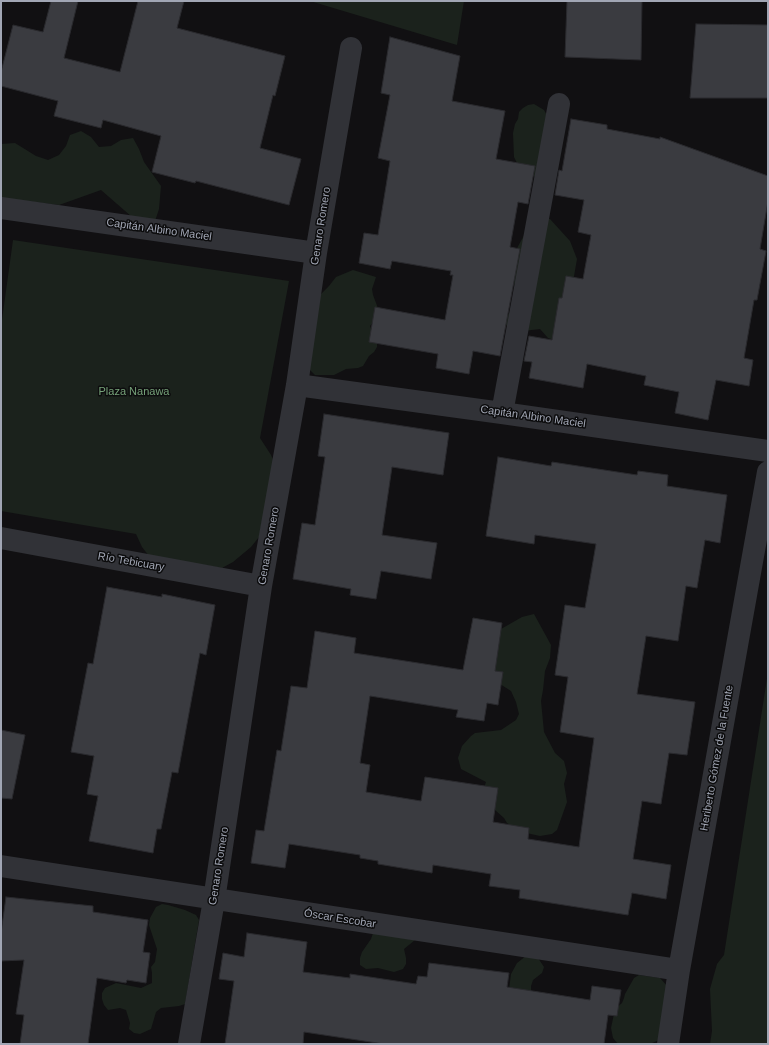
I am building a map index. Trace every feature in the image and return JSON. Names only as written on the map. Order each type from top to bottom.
[{"type":"street","name":"Genaro Romero","points":[[189,1044],[214,900],[262,586],[297,385],[316,253],[351,48]]},
{"type":"street","points":[[502,413],[559,104]]},
{"type":"street","name":"Capitán Albino Maciel","points":[[1,208],[316,253]]},
{"type":"street","name":"Capitán Albino Maciel","points":[[297,385],[768,451]]},
{"type":"street","name":"Heriberto Gómez de la Fuente","points":[[668,1044],[679,970],[768,472]]},
{"type":"street","name":"Río Tebicuary","points":[[1,538],[262,586]]},
{"type":"street","name":"Óscar Escobar","points":[[1,866],[214,900],[679,970]]},
{"type":"green space","points":[[310,1],[464,1],[457,45]]},
{"type":"green space","points":[[534,104],[544,110],[561,141],[560,159],[550,178],[540,182],[531,173],[525,172],[514,157],[513,133],[519,112],[528,105]]},
{"type":"green space","points":[[81,131],[91,137],[99,147],[111,146],[121,140],[133,138],[144,162],[161,186],[159,209],[155,221],[132,217],[101,190],[59,205],[1,198],[1,144],[15,143],[36,156],[48,160],[59,155],[66,146],[70,135]]},
{"type":"green space","points":[[544,218],[550,219],[570,241],[577,259],[573,282],[554,340],[548,338],[540,329],[523,331],[511,329],[506,325],[504,319],[512,310],[519,293],[514,283],[516,250],[528,228]]},
{"type":"green space","name":"Plaza Nanawa","points":[[13,240],[289,281],[260,438],[274,462],[259,537],[251,547],[233,562],[222,568],[149,556],[142,547],[136,534],[1,511],[1,327]]},
{"type":"green space","points":[[353,270],[376,277],[372,289],[379,311],[370,326],[377,341],[377,347],[363,366],[346,369],[334,375],[315,375],[310,370],[303,346],[316,299],[336,277]]},
{"type":"green space","points":[[534,614],[551,645],[550,658],[545,671],[541,701],[544,732],[555,753],[564,761],[567,773],[564,784],[567,802],[557,830],[552,834],[540,836],[522,832],[507,823],[495,810],[484,788],[486,782],[461,769],[458,758],[462,746],[475,733],[501,730],[516,720],[519,714],[511,691],[500,684],[492,675],[501,629],[522,617]]},
{"type":"green space","points":[[768,672],[768,1044],[710,1044],[712,1031],[710,989],[717,964],[724,955]]},
{"type":"green space","points":[[162,904],[185,910],[196,915],[199,920],[185,1004],[161,1008],[156,1012],[151,1029],[140,1034],[134,1033],[129,1029],[130,1023],[126,1010],[120,1008],[108,1010],[104,1005],[102,993],[105,988],[116,983],[141,988],[152,983],[151,967],[155,962],[157,949],[149,925],[150,918],[156,907]]},
{"type":"green space","points":[[373,933],[415,940],[404,949],[406,964],[403,969],[394,972],[378,968],[366,969],[360,965],[362,952],[371,939]]},
{"type":"green space","points":[[526,956],[538,958],[544,967],[542,973],[533,980],[531,992],[508,998],[511,974],[517,963]]},
{"type":"green space","points":[[639,975],[660,978],[668,987],[661,1039],[650,1044],[618,1044],[613,1038],[611,1028],[615,1009],[622,1003],[634,978]]},
{"type":"building","points":[[51,1],[78,1],[64,58],[120,72],[138,1],[184,1],[177,28],[285,56],[275,96],[273,95],[260,148],[301,159],[289,205],[196,181],[195,183],[152,172],[161,136],[103,120],[101,128],[54,116],[58,101],[1,86],[1,72],[13,25],[43,32]]},
{"type":"building","points":[[567,1],[642,1],[641,60],[565,57]]},
{"type":"building","points":[[696,24],[768,25],[768,98],[690,98]]},
{"type":"building","points":[[390,37],[460,56],[452,101],[505,111],[496,159],[535,166],[528,204],[518,202],[510,247],[520,249],[500,356],[473,351],[469,374],[436,368],[438,354],[369,342],[375,307],[445,320],[453,275],[450,275],[451,271],[392,261],[390,269],[359,263],[364,233],[378,235],[390,161],[378,158],[390,95],[381,93]]},
{"type":"building","points":[[571,119],[607,125],[607,129],[660,139],[660,137],[768,176],[768,201],[760,249],[766,251],[757,300],[754,300],[744,358],[753,360],[749,386],[716,380],[708,420],[675,413],[679,392],[644,385],[646,376],[587,364],[583,388],[529,378],[532,362],[524,361],[529,336],[552,340],[559,298],[562,298],[566,276],[583,279],[591,235],[578,232],[584,200],[555,195],[559,170],[562,171]]},
{"type":"building","points":[[324,414],[449,433],[443,475],[392,467],[382,535],[437,543],[431,579],[381,571],[376,599],[350,595],[351,589],[293,579],[302,523],[315,525],[325,457],[318,456]]},
{"type":"building","points":[[498,457],[551,466],[552,462],[637,475],[638,471],[668,475],[667,486],[727,495],[720,543],[705,540],[697,588],[686,586],[678,641],[646,636],[637,694],[695,702],[687,755],[669,753],[661,804],[642,801],[633,859],[671,865],[666,899],[632,893],[628,915],[519,898],[520,890],[489,886],[491,874],[433,865],[432,873],[378,864],[378,861],[360,858],[360,855],[289,844],[285,868],[251,863],[256,830],[264,831],[277,750],[281,751],[291,686],[307,688],[315,631],[356,638],[354,653],[463,670],[473,618],[502,623],[495,671],[503,672],[498,705],[487,703],[484,721],[456,717],[458,710],[370,696],[360,763],[370,765],[366,792],[421,801],[425,777],[498,788],[493,822],[529,828],[528,839],[579,847],[594,738],[560,732],[568,677],[555,675],[565,605],[585,608],[596,544],[535,535],[534,544],[486,536]]},
{"type":"building","points":[[107,587],[162,597],[162,594],[215,605],[206,655],[200,653],[178,773],[172,772],[161,829],[157,829],[153,853],[89,841],[98,796],[87,794],[94,756],[71,752],[88,663],[93,664]]},
{"type":"building","points":[[1,730],[25,735],[12,799],[1,798]]},
{"type":"building","points":[[6,897],[93,906],[93,912],[148,920],[143,952],[150,953],[146,983],[127,980],[126,983],[97,978],[88,1044],[20,1044],[24,1015],[16,1014],[24,960],[1,961],[1,933]]},
{"type":"building","points":[[247,933],[307,942],[303,972],[350,978],[350,974],[416,984],[418,976],[427,977],[429,963],[509,973],[507,987],[590,1000],[592,986],[621,990],[617,1016],[608,1015],[604,1044],[384,1044],[304,1032],[303,1044],[225,1044],[234,981],[219,979],[223,953],[244,957]]}]
